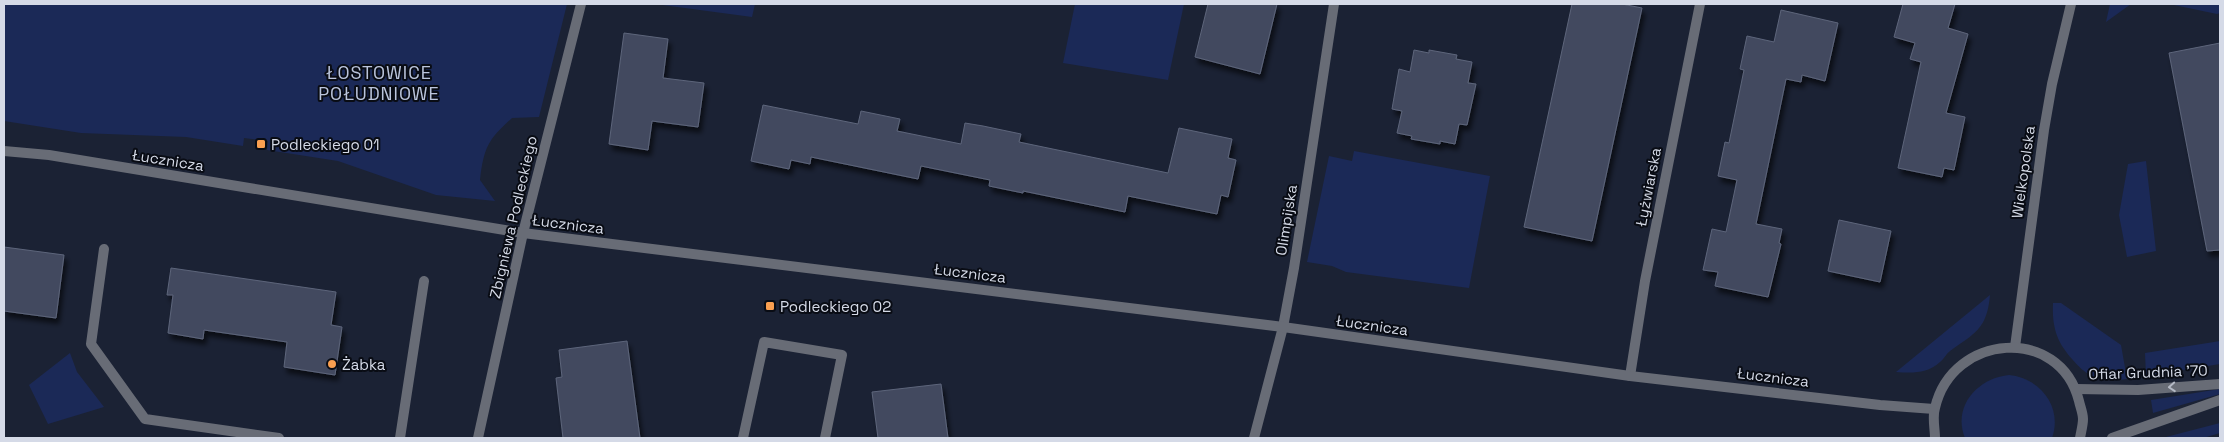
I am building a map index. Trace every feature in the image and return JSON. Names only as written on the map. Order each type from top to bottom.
[{"type":"street","name":"Zbigniewa Podleckiego","points":[[478,438],[523,233],[581,4]]},
{"type":"street","name":"Olimpijska","points":[[1254,438],[1283,327],[1294,268],[1334,4]]},
{"type":"street","name":"Łyżwiarska","points":[[1630,376],[1645,281],[1700,4]]},
{"type":"street","name":"Wielkopolska","points":[[2015,347],[2044,130],[2052,84],[2071,4]]},
{"type":"street","name":"Łucznicza","points":[[4,151],[49,155],[523,233],[1283,327],[1630,376],[1880,405],[1934,409]]},
{"type":"street","points":[[104,249],[91,344],[146,419],[279,438]]},
{"type":"street","points":[[400,438],[424,281]]},
{"type":"street","points":[[743,438],[764,342],[842,355],[825,438]]},
{"type":"street","points":[[1935,438],[1934,409],[1944,383],[1963,362],[1987,350],[2015,347],[2040,353],[2061,368],[2076,389],[2084,419],[2080,438]]},
{"type":"street","name":"Ofiar Grudnia '70","points":[[2076,389],[2138,390],[2220,384]]},
{"type":"street","points":[[2112,438],[2146,428],[2220,400]]},
{"type":"shaded area","points":[[4,4],[567,4],[539,117],[512,118],[497,132],[488,145],[483,159],[480,180],[495,201],[436,195],[338,161],[267,150],[268,141],[244,138],[243,146],[186,137],[81,133],[4,121]]},
{"type":"shaded area","points":[[655,4],[755,4],[752,17]]},
{"type":"shaded area","points":[[1075,4],[1184,4],[1168,80],[1063,63]]},
{"type":"shaded area","points":[[2110,4],[2131,4],[2106,22]]},
{"type":"shaded area","points":[[2169,4],[2220,4],[2220,13],[2217,14]]},
{"type":"shaded area","points":[[1354,151],[1490,176],[1469,288],[1346,272],[1332,266],[1307,262],[1329,156],[1352,161]]},
{"type":"shaded area","points":[[2146,161],[2156,251],[2127,257],[2119,215],[2128,164]]},
{"type":"shaded area","points":[[1990,295],[1983,323],[1940,362],[1925,371],[1896,372]]},
{"type":"shaded area","points":[[2053,303],[2061,303],[2121,345],[2127,379],[2109,380],[2096,378],[2078,366],[2062,346],[2056,333],[2053,319]]},
{"type":"shaded area","points":[[2220,341],[2220,364],[2146,376],[2145,353]]},
{"type":"shaded area","points":[[70,353],[77,372],[104,407],[48,424],[29,385]]},
{"type":"shaded area","points":[[2009,375],[2020,377],[2030,382],[2046,396],[2054,416],[2055,427],[2052,438],[1965,438],[1962,415],[1970,396],[1987,382]]},
{"type":"shaded area","points":[[2220,389],[2220,394],[2153,413],[2151,400]]},
{"type":"shaded area","points":[[2220,423],[2220,433],[2203,438],[2162,438]]},
{"type":"building","points":[[1208,4],[1277,4],[1260,74],[1195,57]]},
{"type":"building","points":[[1572,4],[1622,4],[1642,8],[1592,241],[1524,227]]},
{"type":"building","points":[[1903,4],[1955,4],[1948,28],[1968,34],[1946,113],[1965,117],[1954,170],[1944,168],[1942,177],[1898,168],[1921,62],[1910,59],[1915,43],[1894,37]]},
{"type":"building","points":[[1781,10],[1838,23],[1825,81],[1802,75],[1801,82],[1786,79],[1756,224],[1782,229],[1779,243],[1781,244],[1768,297],[1715,286],[1718,272],[1703,270],[1712,229],[1726,232],[1737,180],[1718,176],[1725,142],[1729,143],[1744,70],[1740,69],[1747,36],[1774,42]]},
{"type":"building","points":[[624,33],[668,39],[663,78],[704,83],[698,127],[652,121],[648,150],[609,144]]},
{"type":"building","points":[[2220,43],[2220,250],[2207,251],[2169,53]]},
{"type":"building","points":[[1414,50],[1429,53],[1429,50],[1457,55],[1456,59],[1472,62],[1468,83],[1476,84],[1467,125],[1459,124],[1455,144],[1440,141],[1440,144],[1411,139],[1412,136],[1397,133],[1402,111],[1392,109],[1399,69],[1410,72]]},
{"type":"building","points":[[763,105],[858,124],[861,111],[900,119],[897,131],[961,144],[965,123],[983,126],[1021,134],[1019,142],[1168,173],[1179,128],[1232,139],[1228,158],[1236,160],[1228,197],[1221,195],[1217,214],[1128,196],[1125,212],[989,186],[990,180],[921,166],[918,179],[811,157],[810,164],[791,160],[789,169],[751,161]]},
{"type":"building","points":[[1839,220],[1891,231],[1880,282],[1828,271]]},
{"type":"building","points":[[4,247],[64,255],[56,318],[4,311]]},
{"type":"building","points":[[171,268],[336,292],[331,325],[342,327],[335,375],[284,367],[287,342],[204,330],[203,339],[168,333],[173,295],[167,295]]},
{"type":"building","points":[[627,341],[640,438],[563,438],[556,378],[562,377],[559,350]]},
{"type":"building","points":[[941,384],[948,438],[878,438],[872,392]]},
{"type":"place","name":"Podleckiego 01","points":[[261,144]]},
{"type":"place","name":"Podleckiego 02","points":[[770,306]]},
{"type":"place","name":"Żabka","points":[[332,364]]},
{"type":"district","name":"ŁOSTOWICE POŁUDNIOWE","points":[[379,82]]}]
